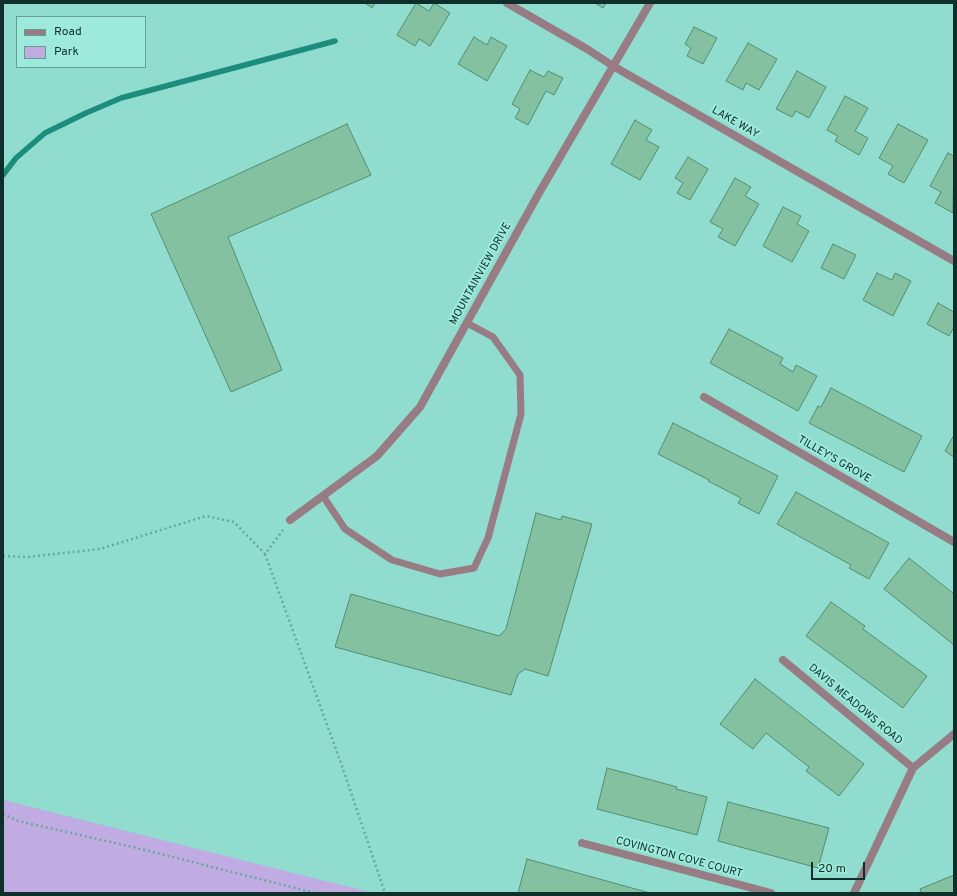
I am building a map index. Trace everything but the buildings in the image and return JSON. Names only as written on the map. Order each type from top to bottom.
[{"type":"street","name":"LAKE WAY","points":[[507,3],[613,66],[954,261]]},
{"type":"street","name":"MOUNTAINVIEW DRIVE","points":[[290,520],[377,456],[420,407],[539,193],[650,3]]},
{"type":"street","name":"TILLEY'S GROVE","points":[[704,397],[954,542]]},
{"type":"street","name":"DAVIS MEADOWS ROAD","points":[[784,660],[913,768]]},
{"type":"street","points":[[854,893],[913,768],[954,734]]},
{"type":"street","name":"COVINGTON COVE COURT","points":[[582,843],[771,893]]},
{"type":"lane","points":[[323,496],[345,529],[392,560],[440,574],[474,568],[488,538],[521,414],[521,406],[520,375],[493,337],[467,323]]},
{"type":"path","points":[[3,556],[27,557],[100,549],[206,516],[234,522],[265,554],[342,766],[385,893]]},
{"type":"path","points":[[265,554],[290,520]]},
{"type":"path","points":[[3,814],[18,821],[145,850],[315,893]]},
{"type":"green space","points":[[3,800],[373,893],[3,893]]},
{"type":"waterway","points":[[3,175],[16,158],[45,133],[121,98],[335,41]]}]
